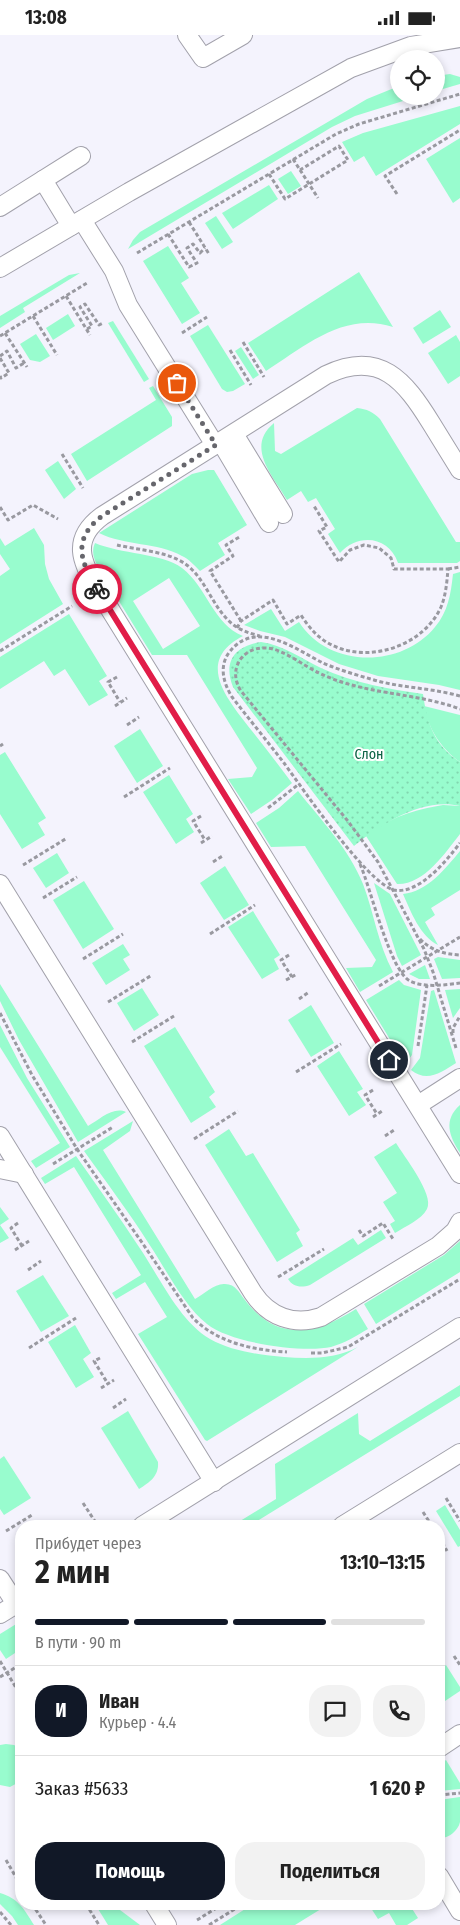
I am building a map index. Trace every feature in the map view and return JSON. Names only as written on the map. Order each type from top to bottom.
[{"type":"lane","points":[[187,35],[203,58],[243,35]]},
{"type":"lane","points":[[0,269],[76,223],[351,68],[411,46],[460,38]]},
{"type":"lane","points":[[0,207],[81,156]]},
{"type":"lane","points":[[43,180],[112,268],[128,305],[278,516]]},
{"type":"lane","points":[[460,469],[415,397],[397,378],[387,372],[362,366],[337,370],[326,375],[102,516],[89,526],[81,549],[84,566],[98,590],[460,1174]]},
{"type":"lane","points":[[0,884],[253,1293],[259,1302],[277,1316],[289,1320],[305,1321],[322,1317],[332,1312],[438,1246],[455,1231],[460,1223]]},
{"type":"lane","points":[[418,1105],[460,1078]]},
{"type":"lane","points":[[0,1136],[214,1482]]},
{"type":"lane","points":[[0,1169],[25,1177]]},
{"type":"lane","points":[[152,1520],[460,1327]]},
{"type":"lane","points":[[352,1520],[460,1453]]},
{"type":"lane","points":[[0,1579],[15,1597]]},
{"type":"lane","points":[[0,1614],[15,1605]]},
{"type":"lane","points":[[445,1743],[460,1734]]},
{"type":"lane","points":[[445,1886],[460,1911]]},
{"type":"lane","points":[[158,1910],[167,1925]]},
{"type":"path","points":[[0,336],[293,159],[348,128],[460,94]]},
{"type":"path","points":[[397,194],[385,176],[460,130]]},
{"type":"path","points":[[269,174],[285,199],[348,160],[339,146],[300,170]]},
{"type":"path","points":[[293,159],[318,198]]},
{"type":"path","points":[[189,222],[209,254]]},
{"type":"path","points":[[168,234],[189,267],[197,263],[187,248],[193,244],[200,253],[205,248]]},
{"type":"path","points":[[66,295],[90,335]]},
{"type":"path","points":[[87,329],[92,326],[80,307],[85,304],[99,325],[104,322],[99,315]]},
{"type":"path","points":[[33,316],[57,355]]},
{"type":"path","points":[[180,333],[206,317]]},
{"type":"path","points":[[5,333],[26,367]]},
{"type":"path","points":[[243,342],[264,377]]},
{"type":"path","points":[[230,350],[251,385]]},
{"type":"path","points":[[0,376],[1,378],[9,373],[0,357],[7,351],[16,368],[24,363]]},
{"type":"path","points":[[62,454],[83,488]]},
{"type":"path","points":[[278,516],[299,499],[306,510],[314,505],[327,527],[320,531],[339,562],[350,550],[364,545],[379,548],[391,558],[394,569],[448,569],[460,567]]},
{"type":"path","points":[[0,507],[8,520],[33,505],[86,533],[113,544],[173,557],[196,573],[228,620],[237,627],[260,636],[282,641],[331,666],[377,681],[460,696]]},
{"type":"path","points":[[241,621],[210,571],[233,556],[226,545],[248,532]]},
{"type":"path","points":[[237,627],[241,621],[273,600],[287,624],[301,615],[310,628],[328,643],[351,651],[370,652],[392,649],[412,639],[430,624],[441,607],[446,590],[448,569]]},
{"type":"path","points":[[0,651],[98,590]]},
{"type":"path","points":[[260,636],[245,641],[230,651],[226,658],[223,674],[228,689],[354,855],[381,882],[394,890],[404,889],[423,881],[444,862],[460,843]]},
{"type":"path","points":[[460,709],[436,702],[375,692],[349,685],[318,673],[272,648],[251,651],[241,659],[235,668],[236,680],[241,691],[362,839],[394,890],[427,957],[453,1036],[454,1028],[460,1016]]},
{"type":"path","points":[[114,706],[127,698]]},
{"type":"path","points":[[126,725],[139,717]]},
{"type":"path","points":[[124,797],[170,768]]},
{"type":"path","points":[[201,843],[212,836]]},
{"type":"path","points":[[23,865],[67,838]]},
{"type":"path","points":[[213,862],[224,855]]},
{"type":"path","points":[[354,855],[368,882],[392,959],[400,973],[412,983],[426,985],[460,983]]},
{"type":"path","points":[[43,897],[76,877]]},
{"type":"path","points":[[210,934],[255,905]]},
{"type":"path","points":[[81,959],[123,934]]},
{"type":"path","points":[[417,935],[428,947],[460,955]]},
{"type":"path","points":[[353,1002],[460,937]]},
{"type":"path","points":[[286,980],[297,974]]},
{"type":"path","points":[[108,1003],[152,975]]},
{"type":"path","points":[[398,1075],[412,1063],[416,1056],[426,985]]},
{"type":"path","points":[[299,999],[309,992]]},
{"type":"path","points":[[132,1042],[174,1016]]},
{"type":"path","points":[[296,1072],[341,1044]]},
{"type":"path","points":[[25,1177],[140,1110]]},
{"type":"path","points":[[193,1140],[238,1111]]},
{"type":"path","points":[[373,1117],[382,1111]]},
{"type":"path","points":[[385,1136],[394,1130]]},
{"type":"path","points":[[18,1223],[11,1227],[22,1245]]},
{"type":"path","points":[[359,1230],[363,1236],[383,1223],[393,1239]]},
{"type":"path","points":[[16,1250],[27,1243]]},
{"type":"path","points":[[278,1277],[324,1249]]},
{"type":"path","points":[[28,1270],[41,1261]]},
{"type":"path","points":[[29,1348],[76,1318]]},
{"type":"path","points":[[101,1388],[112,1381]]},
{"type":"path","points":[[113,1408],[126,1399]]},
{"type":"path","points":[[446,1499],[460,1521]]},
{"type":"path","points":[[83,1503],[94,1520]]},
{"type":"path","points":[[24,1520],[32,1515]]},
{"type":"path","points":[[6,1531],[15,1525]]},
{"type":"path","points":[[454,1656],[458,1659],[460,1665]]},
{"type":"path","points":[[0,1661],[15,1686]]},
{"type":"path","points":[[0,1677],[15,1668]]},
{"type":"path","points":[[445,1794],[460,1793]]},
{"type":"path","points":[[6,1861],[15,1876]]},
{"type":"path","points":[[36,1910],[46,1925]]},
{"type":"path","points":[[90,1910],[100,1925]]},
{"type":"path","points":[[209,1925],[233,1910]]},
{"type":"path","points":[[0,1912],[10,1925]]},
{"type":"green space","points":[[445,75],[460,77],[460,84],[445,88]]},
{"type":"green space","points":[[390,90],[390,105],[355,116],[332,127],[128,249],[140,232],[367,99]]},
{"type":"green space","points":[[460,106],[460,124],[376,176],[364,156],[354,162],[342,142],[363,133]]},
{"type":"green space","points":[[460,138],[460,198],[453,203],[426,159]]},
{"type":"green space","points":[[291,171],[301,186],[288,194],[278,179]]},
{"type":"green space","points":[[269,185],[278,199],[233,229],[222,213]]},
{"type":"green space","points":[[216,216],[233,242],[222,249],[205,223]]},
{"type":"green space","points":[[168,246],[189,278],[181,283],[200,313],[182,324],[143,261]]},
{"type":"green space","points":[[359,272],[393,327],[375,323],[342,327],[310,342],[266,371],[248,343]]},
{"type":"green space","points":[[80,273],[23,308],[25,312],[0,328],[0,316],[69,275]]},
{"type":"green space","points":[[440,310],[451,327],[423,344],[413,328]]},
{"type":"green space","points":[[68,314],[75,326],[53,340],[46,328]]},
{"type":"green space","points":[[113,321],[149,379],[144,382],[108,323]]},
{"type":"green space","points":[[208,325],[245,384],[233,391],[227,392],[222,389],[190,336]]},
{"type":"green space","points":[[36,334],[50,356],[40,362],[30,360],[20,344]]},
{"type":"green space","points":[[456,335],[460,342],[460,376],[448,384],[428,353]]},
{"type":"green space","points":[[241,347],[259,375],[253,379],[235,351]]},
{"type":"green space","points":[[153,386],[172,417],[172,426],[87,481],[71,454],[156,400],[149,388]]},
{"type":"green space","points":[[357,408],[370,411],[380,419],[456,542],[460,542],[460,561],[457,563],[398,563],[388,547],[372,540],[355,542],[340,553],[328,534],[335,529],[316,498],[308,502],[301,491],[287,500],[264,462],[262,442],[266,432],[274,423],[275,451],[281,454]]},
{"type":"green space","points":[[58,461],[76,489],[64,499],[45,470]]},
{"type":"green space","points":[[214,470],[247,525],[218,543],[225,555],[200,571],[187,559],[162,548],[119,540],[99,533],[192,474]]},
{"type":"green space","points":[[34,528],[44,545],[45,564],[49,579],[63,604],[0,644],[0,576],[10,569],[0,554],[0,538],[5,546]]},
{"type":"green space","points":[[95,543],[105,547],[163,559],[182,568],[198,585],[224,623],[243,636],[228,646],[220,658],[218,670],[220,682],[234,707],[292,783],[251,814],[228,779],[252,777],[257,768],[187,655],[152,655],[98,567],[93,549]],"holes":[[[169,578],[200,626],[163,649],[133,601]]]},
{"type":"green space","points":[[460,572],[460,690],[378,676],[339,664],[285,637],[244,625],[271,609],[285,631],[299,622],[312,637],[328,648],[346,655],[365,657],[385,656],[421,641],[435,627],[446,609],[453,574]]},
{"type":"green space","points":[[69,614],[107,676],[99,681],[108,695],[89,706],[65,669],[54,676],[44,661],[0,689],[0,657]]},
{"type":"green space","name":"Слон","points":[[261,642],[284,649],[321,668],[346,678],[384,688],[423,694],[433,733],[444,748],[460,762],[460,806],[432,805],[403,814],[377,829],[354,846],[233,687],[229,670],[233,657],[244,647]]},
{"type":"green space","points":[[424,706],[460,715],[460,762],[447,751],[436,737]]},
{"type":"green space","points":[[140,729],[163,766],[137,783],[114,746]]},
{"type":"green space","points":[[5,752],[46,818],[38,823],[45,835],[22,849],[0,814],[0,755]]},
{"type":"green space","points":[[169,775],[193,814],[186,819],[194,832],[176,844],[143,792]]},
{"type":"green space","points":[[298,791],[334,835],[357,871],[393,972],[360,992],[346,968],[372,967],[376,960],[305,846],[271,847],[256,823],[279,808]]},
{"type":"green space","points":[[443,805],[460,806],[460,834],[441,858],[425,874],[407,883],[397,884],[366,836],[393,819],[422,809]]},
{"type":"green space","points":[[460,851],[460,890],[431,908],[435,915],[425,922],[438,945],[421,930],[403,894],[420,889],[428,884],[442,872]]},
{"type":"green space","points":[[57,853],[69,873],[46,888],[33,868]]},
{"type":"green space","points":[[225,866],[249,905],[224,920],[200,883]]},
{"type":"green space","points":[[84,881],[114,929],[83,949],[53,900]]},
{"type":"green space","points":[[374,883],[390,894],[421,955],[402,966],[397,956]]},
{"type":"green space","points":[[253,911],[280,955],[274,959],[279,969],[262,979],[228,927]]},
{"type":"green space","points":[[123,944],[130,955],[123,959],[130,970],[106,985],[92,963]]},
{"type":"green space","points":[[438,957],[460,960],[460,978],[442,979],[434,959]]},
{"type":"green space","points":[[425,965],[430,979],[419,979],[409,974]]},
{"type":"green space","points":[[399,980],[404,985],[421,990],[412,1055],[405,1064],[366,1000]]},
{"type":"green space","points":[[0,984],[88,1126],[111,1112],[126,1112],[78,1142],[19,1040],[0,1001]]},
{"type":"green space","points":[[142,988],[159,1015],[134,1031],[117,1003]]},
{"type":"green space","points":[[460,989],[460,1008],[453,1018],[445,990]]},
{"type":"green space","points":[[434,990],[456,1063],[434,1075],[423,1076],[411,1070],[420,1058],[431,991]]},
{"type":"green space","points":[[311,1005],[334,1043],[311,1057],[288,1020]]},
{"type":"green space","points":[[0,1025],[27,1078],[70,1147],[36,1168],[31,1161],[60,1143],[0,1047]]},
{"type":"green space","points":[[175,1027],[215,1092],[209,1097],[216,1107],[191,1123],[144,1046]]},
{"type":"green space","points":[[339,1051],[363,1089],[357,1092],[366,1105],[349,1116],[317,1066]]},
{"type":"green space","points":[[460,1105],[460,1153],[449,1128],[451,1116]]},
{"type":"green space","points":[[133,1121],[130,1131],[103,1150],[195,1299],[217,1285],[229,1284],[237,1289],[257,1314],[270,1323],[284,1328],[298,1330],[312,1328],[341,1318],[356,1309],[368,1329],[331,1347],[303,1349],[249,1341],[218,1331],[207,1324],[190,1307],[134,1220],[84,1151]]},
{"type":"green space","points":[[229,1129],[246,1156],[253,1153],[300,1230],[296,1233],[303,1246],[277,1262],[205,1145]]},
{"type":"green space","points":[[396,1143],[423,1185],[428,1203],[427,1209],[421,1216],[395,1233],[390,1224],[395,1221],[383,1202],[397,1193],[374,1157]]},
{"type":"green space","points":[[76,1156],[131,1235],[179,1310],[199,1331],[210,1339],[227,1347],[246,1352],[293,1358],[331,1356],[358,1347],[207,1441],[205,1440],[138,1334],[167,1317],[145,1282],[116,1299],[112,1293],[141,1275],[74,1167],[45,1184],[41,1178]]},
{"type":"green space","points":[[0,1207],[9,1219],[0,1225]]},
{"type":"green space","points":[[0,1225],[9,1238],[0,1243]]},
{"type":"green space","points":[[381,1230],[386,1238],[310,1285],[298,1286],[292,1284],[288,1279],[353,1238],[358,1245]]},
{"type":"green space","points":[[460,1241],[460,1272],[376,1324],[364,1304],[444,1255]]},
{"type":"green space","points":[[43,1275],[69,1316],[41,1332],[16,1291]]},
{"type":"green space","points":[[75,1325],[91,1353],[83,1359],[94,1377],[76,1388],[48,1342]]},
{"type":"green space","points":[[460,1385],[460,1396],[259,1520],[242,1520],[276,1499],[275,1464],[358,1413],[359,1434],[370,1441]]},
{"type":"green space","points":[[128,1411],[158,1462],[155,1475],[139,1489],[101,1428]]},
{"type":"green space","points":[[4,1456],[31,1498],[4,1515],[0,1509],[0,1459]]},
{"type":"green space","points":[[445,1505],[460,1530],[460,1546],[458,1547],[445,1526],[445,1520],[442,1520],[436,1511]]},
{"type":"green space","points":[[15,1625],[15,1653],[6,1659],[0,1650],[0,1634]]},
{"type":"green space","points":[[445,1666],[460,1687],[460,1691],[445,1701]]},
{"type":"green space","points":[[0,1745],[15,1746],[15,1784],[10,1787],[0,1785]]},
{"type":"green space","points":[[445,1761],[460,1783],[460,1789],[445,1790]]},
{"type":"green space","points":[[460,1797],[459,1825],[455,1831],[445,1837],[445,1799]]},
{"type":"green space","points":[[0,1893],[12,1898],[15,1900],[15,1910],[24,1910],[34,1925],[18,1925],[0,1904]]},
{"type":"green space","points":[[99,1910],[120,1910],[140,1925],[108,1925]]},
{"type":"green space","points":[[244,1910],[319,1910],[295,1925],[220,1925]]},
{"type":"green space","points":[[372,1910],[413,1910],[418,1918],[407,1925],[396,1925],[389,1913],[378,1919]]},
{"type":"way so far","points":[[97,589],[81,557],[83,541],[89,526],[216,445],[177,383]]},
{"type":"route","points":[[97,589],[389,1060]]}]
